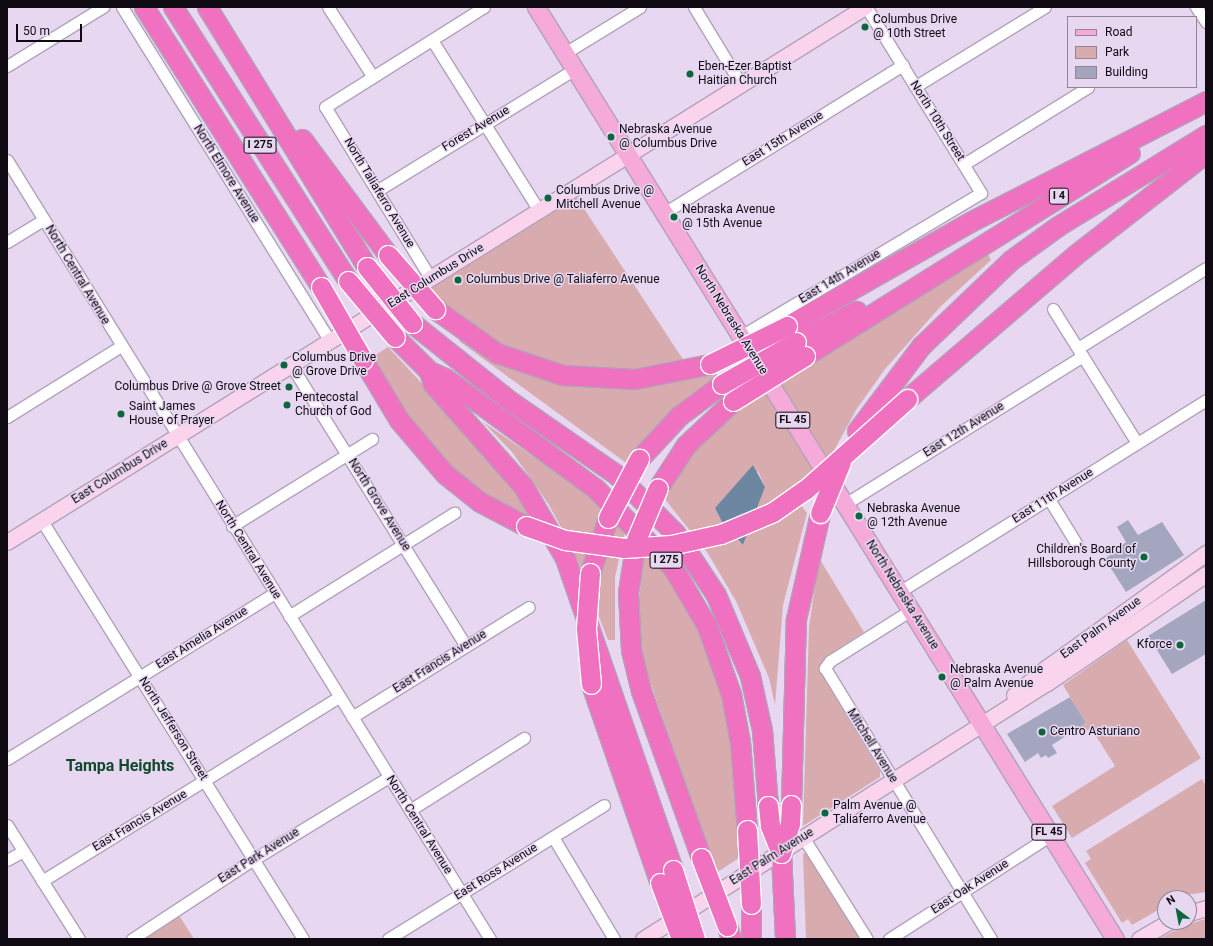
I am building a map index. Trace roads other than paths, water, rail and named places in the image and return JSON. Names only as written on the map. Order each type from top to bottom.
[{"type":"highway","points":[[144,7],[321,287],[399,420],[439,469],[480,502],[526,526],[573,541],[624,548],[671,546],[721,534],[773,512],[805,490],[1075,255],[1206,153]]},
{"type":"highway","name":"I 275","points":[[173,7],[348,281],[395,337],[428,371],[445,378],[595,488],[673,568],[707,626],[731,694],[740,742],[747,830],[751,904],[751,939]]},
{"type":"highway","name":"I 275","points":[[207,7],[367,267],[412,323],[510,401],[617,475],[675,533],[716,595],[750,676],[762,730],[770,826],[781,853],[785,939]]},
{"type":"highway","points":[[254,84],[284,115],[388,255],[435,309],[497,353],[562,375],[635,379],[710,364],[796,341]]},
{"type":"highway","points":[[695,939],[666,876],[591,684],[586,635],[590,573],[608,518],[639,460],[679,416],[722,384],[796,341],[970,222],[1206,102]]},
{"type":"highway","name":"I 4","points":[[796,341],[912,286],[1206,106]]},
{"type":"highway","points":[[781,853],[790,824],[796,620],[820,513],[857,431],[921,346],[1011,260],[1058,226],[1206,135]]},
{"type":"highway","points":[[729,933],[641,691],[631,650],[628,592],[636,540],[658,488],[686,445],[796,341]]},
{"type":"highway","points":[[428,371],[433,384],[520,481],[552,531],[565,558],[666,876],[681,939]]},
{"type":"main road","name":"North Nebraska Avenue","points":[[536,7],[1115,939]]},
{"type":"street","points":[[7,66],[102,7]]},
{"type":"street","name":"North Elmore Avenue","points":[[122,7],[330,341]]},
{"type":"street","points":[[328,7],[373,77],[484,7]]},
{"type":"street","points":[[565,53],[640,7]]},
{"type":"street","points":[[694,7],[742,86]]},
{"type":"street","points":[[916,86],[1045,7]]},
{"type":"street","name":"East Columbus Drive","points":[[7,542],[629,157],[742,86],[858,9]]},
{"type":"street","name":"North 10th Street","points":[[858,9],[903,65],[981,193],[938,218]]},
{"type":"street","points":[[432,40],[540,212]]},
{"type":"street","name":"East 15th Avenue","points":[[664,212],[903,65]]},
{"type":"street","name":"Forest Avenue","points":[[378,190],[575,69]]},
{"type":"street","name":"North Taliaferro Avenue","points":[[373,77],[326,107],[431,279]]},
{"type":"street","points":[[964,164],[1086,88]]},
{"type":"street","name":"North Central Avenue","points":[[7,160],[232,526],[463,893],[490,939]]},
{"type":"street","name":"East 14th Avenue","points":[[741,336],[938,218]]},
{"type":"street","points":[[7,242],[43,220]]},
{"type":"street","name":"East 12th Avenue","points":[[845,504],[1080,352],[1206,268]]},
{"type":"street","points":[[1053,309],[1137,443]]},
{"type":"street","points":[[7,417],[121,346]]},
{"type":"street","name":"North Grove Avenue","points":[[291,365],[466,646]]},
{"type":"street","name":"East 11th Avenue","points":[[899,592],[1206,400]]},
{"type":"street","points":[[232,526],[372,439]]},
{"type":"street","points":[[1049,499],[1076,543]]},
{"type":"street","points":[[289,616],[454,513]]},
{"type":"street","name":"North Jefferson Street","points":[[42,521],[303,939]]},
{"type":"street","name":"East Palm Avenue","points":[[981,723],[1046,668],[1206,553]]},
{"type":"street","name":"East Palm Avenue","points":[[643,939],[981,723],[1047,683],[1206,574]]},
{"type":"street","name":"East Amelia Avenue","points":[[7,759],[275,593]]},
{"type":"street","name":"East Francis Avenue","points":[[352,717],[529,607]]},
{"type":"street","name":"Mitchell Avenue","points":[[910,610],[830,661],[825,668],[828,676],[991,939]]},
{"type":"street","name":"East Francis Avenue","points":[[42,881],[339,697]]},
{"type":"street","points":[[410,810],[524,738]]},
{"type":"street","name":"East Park Avenue","points":[[132,939],[254,859],[389,777]]},
{"type":"street","name":"East Ross Avenue","points":[[388,939],[604,805]]},
{"type":"street","points":[[7,825],[79,939]]},
{"type":"street","name":"East Oak Avenue","points":[[889,939],[1051,835]]},
{"type":"street","points":[[803,837],[867,939]]},
{"type":"street","points":[[552,838],[614,939]]},
{"type":"street","points":[[7,860],[23,851]]},
{"type":"street","points":[[1140,939],[1157,929]]},
{"type":"water","points":[[753,465],[765,487],[743,545],[722,522],[715,508]]},
{"type":"place","name":"Columbus Drive @ 10th Street","points":[[865,27]]},
{"type":"place","name":"Eben-Ezer Baptist Haitian Church","points":[[690,74]]},
{"type":"place","name":"Nebraska Avenue @ Columbus Drive","points":[[611,137]]},
{"type":"place","name":"Columbus Drive @ Mitchell Avenue","points":[[548,198]]},
{"type":"place","name":"Nebraska Avenue @ 15th Avenue","points":[[674,217]]},
{"type":"place","name":"Columbus Drive @ Taliaferro Avenue","points":[[458,280]]},
{"type":"place","name":"Columbus Drive @ Grove Drive","points":[[284,365]]},
{"type":"place","name":"Columbus Drive @ Grove Street","points":[[289,387]]},
{"type":"place","name":"Pentecostal Church of God","points":[[287,405]]},
{"type":"place","name":"Saint James House of Prayer","points":[[121,414]]},
{"type":"place","name":"Nebraska Avenue @ 12th Avenue","points":[[859,516]]},
{"type":"place","name":"Children's Board of Hillsborough County","points":[[1144,557]]},
{"type":"place","name":"Kforce","points":[[1180,645]]},
{"type":"place","name":"Nebraska Avenue @ Palm Avenue","points":[[942,677]]},
{"type":"place","name":"Centro Asturiano","points":[[1042,732]]},
{"type":"place","name":"Palm Avenue @ Taliaferro Avenue","points":[[825,813]]},
{"type":"district","name":"Tampa Heights","points":[[120,766]]}]
